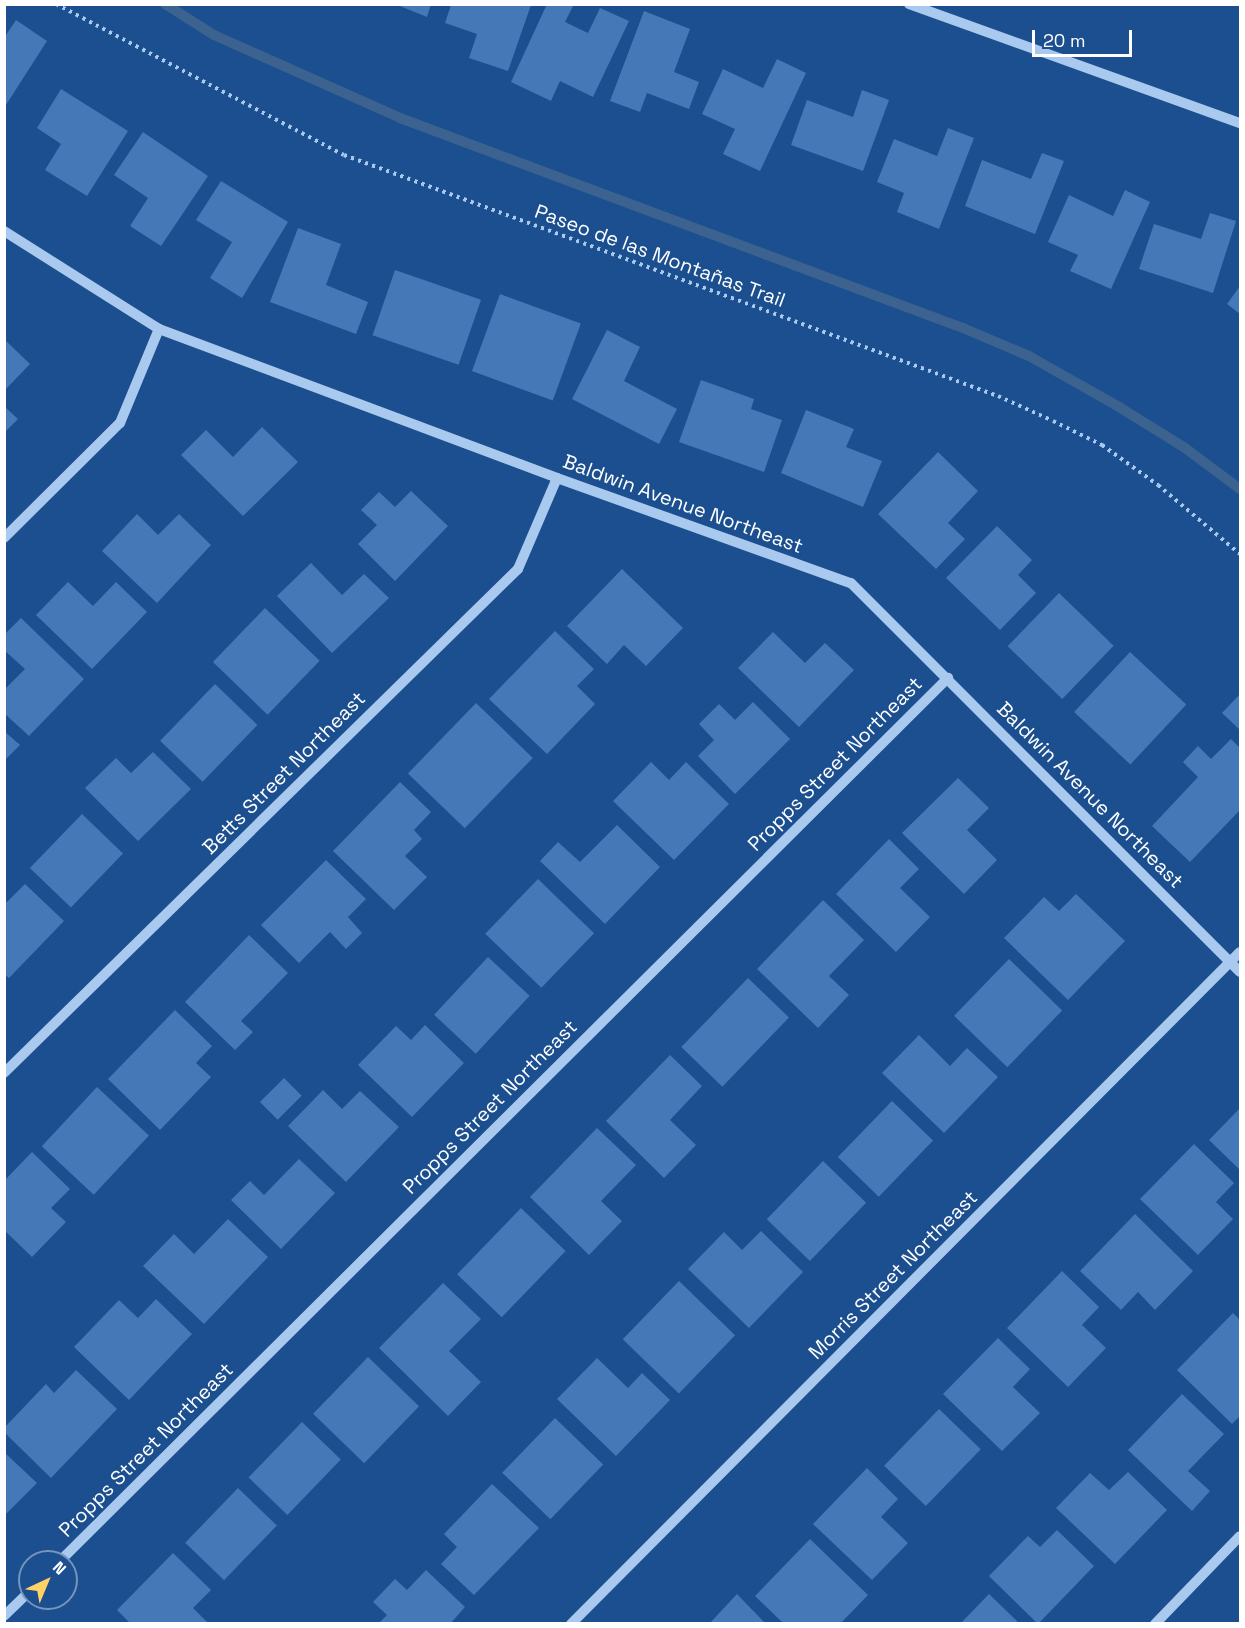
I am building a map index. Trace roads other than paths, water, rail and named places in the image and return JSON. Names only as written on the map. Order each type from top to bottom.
[{"type":"street","points":[[909,4],[1240,123]]},
{"type":"street","name":"Baldwin Avenue Northeast","points":[[4,231],[159,329],[557,478],[851,584],[948,678],[1240,972]]},
{"type":"street","points":[[4,538],[120,423],[159,329]]},
{"type":"street","name":"Betts Street Northeast","points":[[4,1073],[518,569],[557,478]]},
{"type":"street","name":"Propps Street Northeast","points":[[71,1550],[948,678]]},
{"type":"street","name":"Morris Street Northeast","points":[[571,1623],[1240,952]]},
{"type":"street","points":[[1155,1623],[1240,1536]]},
{"type":"street","points":[[4,1616],[18,1603]]},
{"type":"waterway","points":[[165,4],[214,35],[400,118],[963,328],[1029,356],[1185,448],[1240,489]]}]
